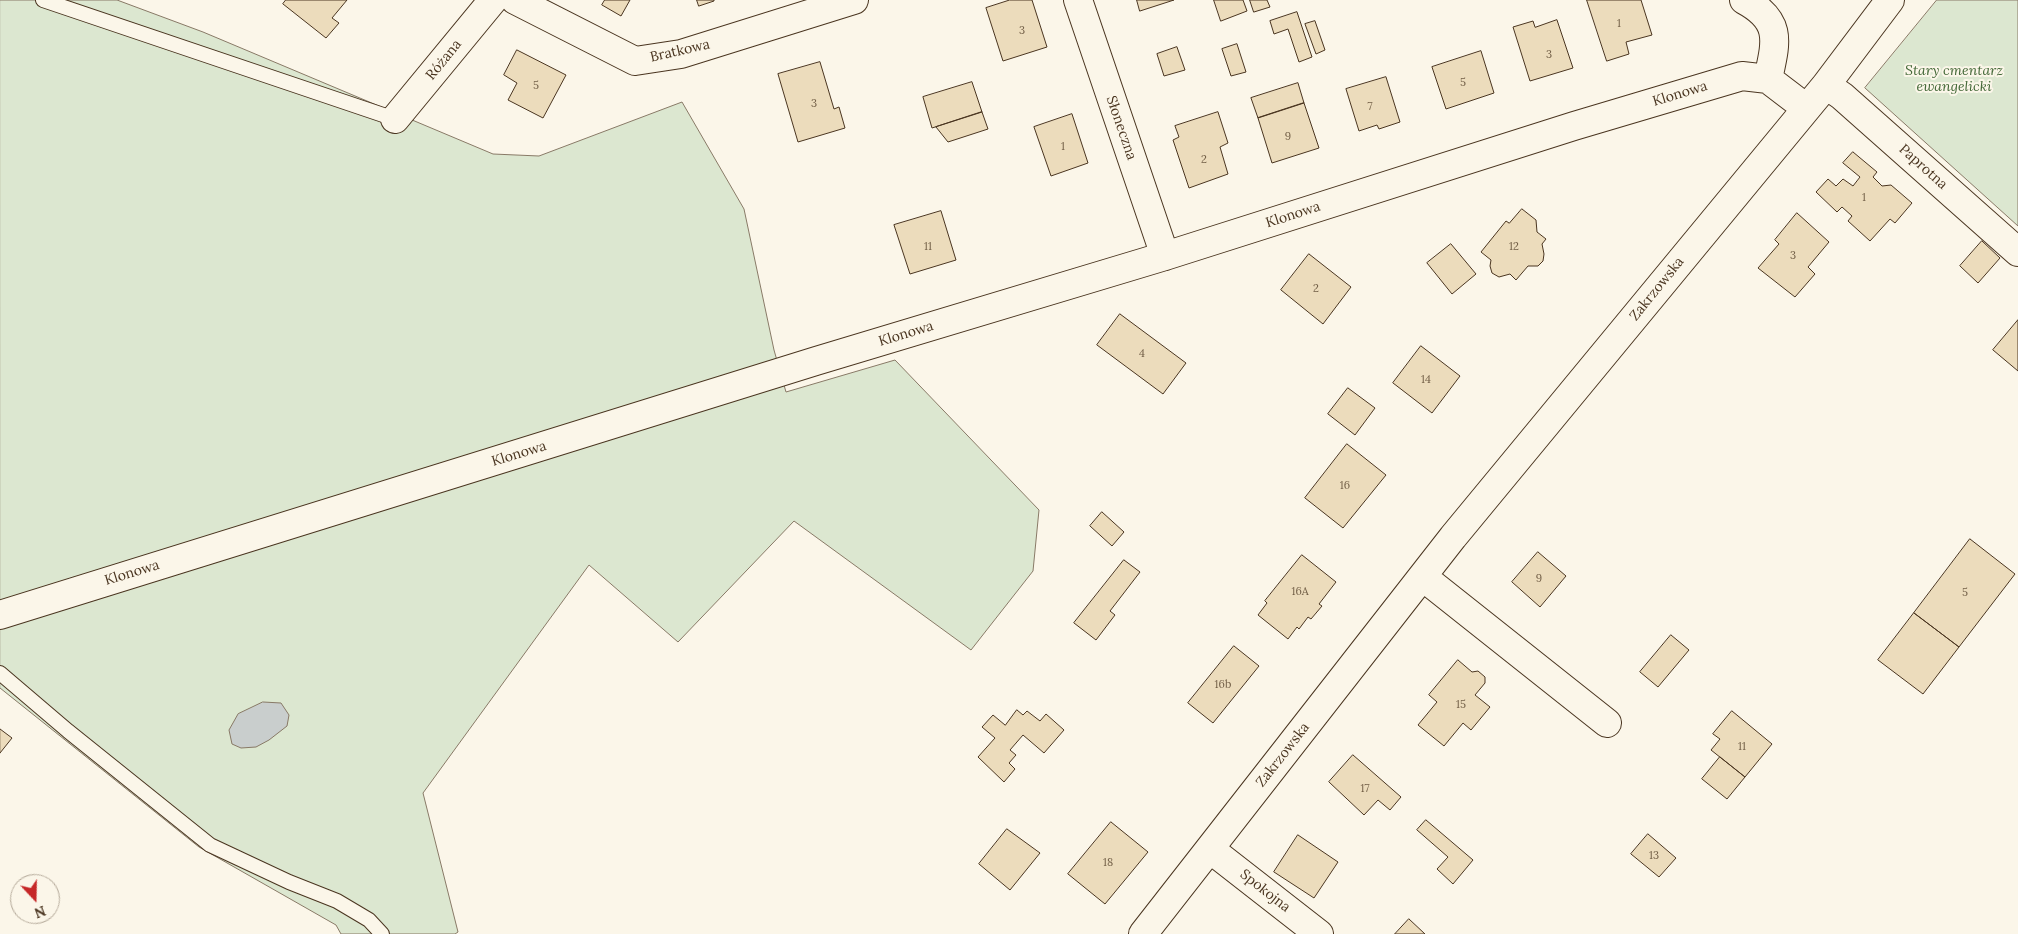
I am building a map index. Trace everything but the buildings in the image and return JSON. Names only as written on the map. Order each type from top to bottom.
[{"type":"street","name":"Różana","points":[[396,119],[493,0]]},
{"type":"street","name":"Bratkowa","points":[[515,0],[636,61],[681,54],[854,0]]},
{"type":"street","name":"Słoneczna","points":[[1078,0],[1165,256]]},
{"type":"street","points":[[1744,0],[1755,6],[1770,21],[1775,42],[1768,79],[1806,108]]},
{"type":"street","name":"Zakrzowska","points":[[1143,934],[1423,577],[1826,85],[1890,0]]},
{"type":"street","name":"Klonowa","points":[[0,615],[816,361],[1165,256],[1692,90],[1742,76],[1768,79]]},
{"type":"street","name":"Paprotna","points":[[1826,85],[1842,96],[2018,252]]},
{"type":"street","points":[[1423,577],[1606,723]]},
{"type":"street","name":"Spokojna","points":[[1210,849],[1319,934]]},
{"type":"lane","points":[[43,0],[396,119]]},
{"type":"lane","points":[[0,673],[68,731],[210,845],[289,882],[337,901],[369,920],[382,934]]},
{"type":"green space","points":[[0,0],[117,0],[203,32],[493,154],[539,156],[682,102],[744,209],[774,350],[786,392],[895,360],[1039,510],[1033,571],[971,650],[794,521],[678,642],[589,565],[423,793],[458,932],[455,934],[341,934],[336,925],[199,847],[0,688]]},
{"type":"green space","name":"Stary cmentarz ewangelicki","points":[[1937,0],[2018,0],[2018,226],[1865,88]]},
{"type":"shaded area","points":[[263,702],[281,703],[289,715],[287,726],[256,747],[241,748],[232,744],[229,730],[238,714]]}]
